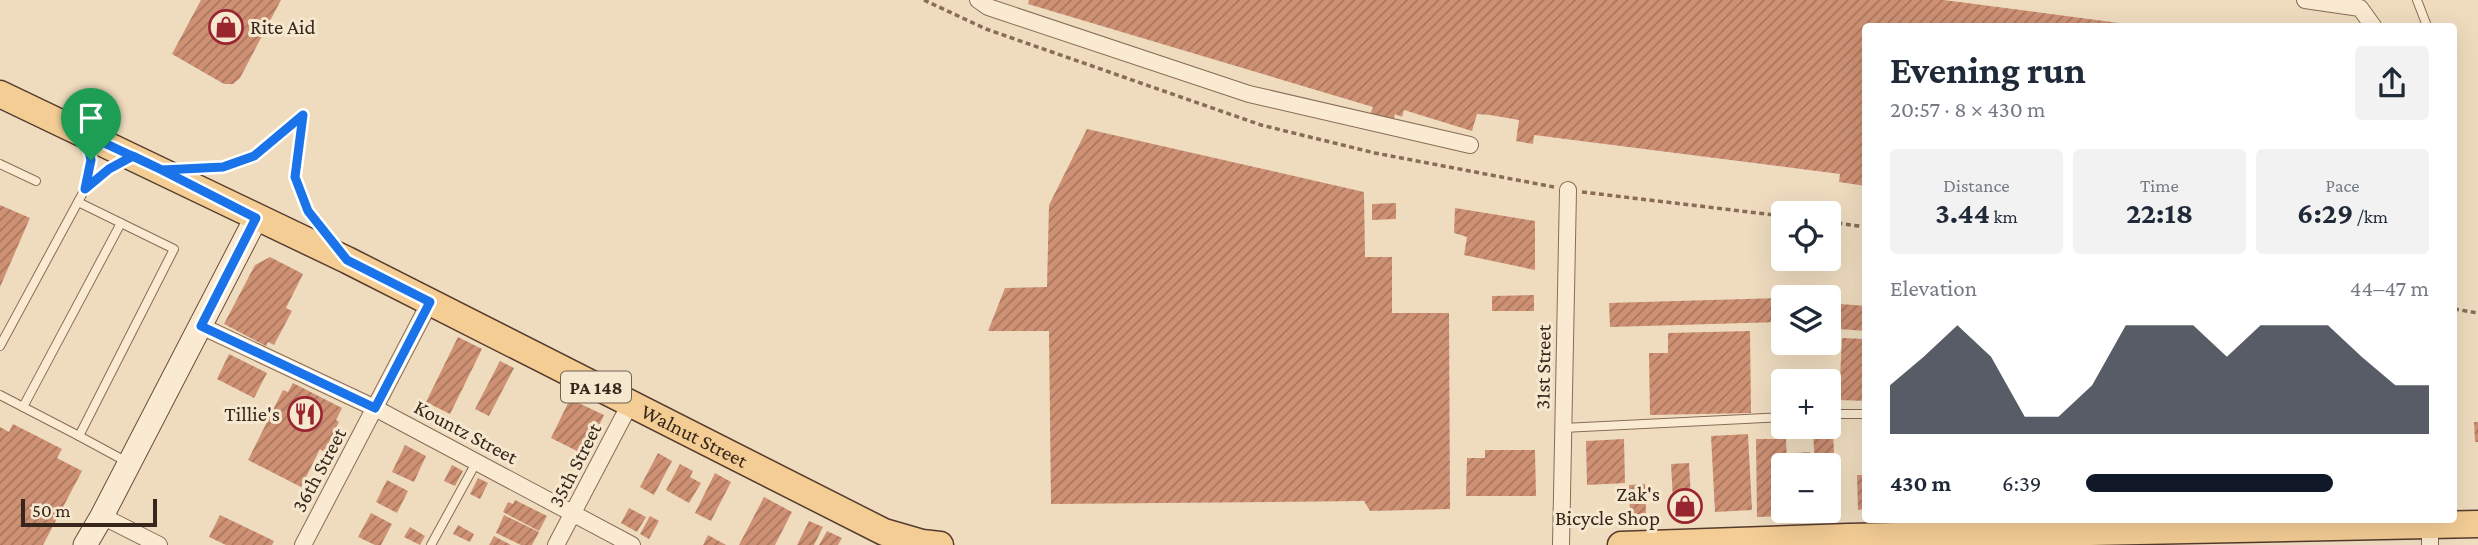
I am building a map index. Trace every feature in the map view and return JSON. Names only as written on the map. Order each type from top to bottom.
[{"type":"main road","name":"Walnut Street","points":[[0,94],[347,260],[630,404],[884,539],[940,545]]},
{"type":"main road","points":[[85,545],[103,516],[256,218]]},
{"type":"main road","points":[[1621,545],[2138,538],[2309,524],[2430,530],[2478,524]]},
{"type":"street","points":[[978,0],[988,7],[1249,94],[1470,145]]},
{"type":"street","points":[[2305,0],[2360,8],[2371,23]]},
{"type":"street","name":"31st Street","points":[[1561,545],[1568,190]]},
{"type":"street","name":"36th Street","points":[[303,545],[430,302]]},
{"type":"street","name":"Kountz Street","points":[[201,326],[375,408],[632,545]]},
{"type":"street","name":"35th Street","points":[[556,545],[630,404]]},
{"type":"street","points":[[103,516],[159,545]]},
{"type":"lane","points":[[2417,0],[2426,23]]},
{"type":"lane","points":[[162,170],[223,167],[254,156],[303,115],[295,177],[308,211],[347,260]]},
{"type":"lane","points":[[0,346],[85,189],[91,160],[85,134]]},
{"type":"lane","points":[[85,189],[109,169],[133,156]]},
{"type":"lane","points":[[0,164],[36,181]]},
{"type":"lane","points":[[78,202],[174,249],[79,436]]},
{"type":"lane","points":[[23,407],[121,223]]},
{"type":"lane","points":[[0,395],[130,463]]},
{"type":"lane","points":[[1841,414],[1862,415]]},
{"type":"lane","points":[[1563,428],[1771,418]]},
{"type":"lane","points":[[431,545],[477,461]]},
{"type":"path","points":[[1841,224],[1862,226]]},
{"type":"path","points":[[2457,310],[2478,313]]},
{"type":"building","name":"Rite Aid","points":[[201,0],[281,0],[240,78],[233,84],[224,84],[172,54]]},
{"type":"building","points":[[1029,0],[1944,0],[2119,23],[1862,23],[1862,185],[1839,182],[1840,174],[1534,135],[1533,144],[1516,141],[1519,120],[1490,115],[1477,114],[1472,131],[1404,110],[1402,117],[1395,114],[1393,122],[1370,115],[1373,107],[1028,4]]},
{"type":"building","points":[[1087,129],[1364,192],[1365,257],[1392,257],[1392,313],[1449,313],[1450,509],[1370,511],[1364,501],[1051,504],[1049,331],[988,331],[1005,288],[1047,287],[1049,205]]},
{"type":"building","points":[[1396,203],[1396,219],[1372,220],[1372,204]]},
{"type":"building","points":[[0,205],[30,218],[0,287]]},
{"type":"building","points":[[1455,208],[1535,221],[1535,270],[1464,255],[1467,237],[1454,233]]},
{"type":"building","points":[[270,257],[303,274],[286,308],[292,311],[274,345],[268,342],[266,346],[224,324],[255,265]]},
{"type":"building","points":[[1534,295],[1534,311],[1492,311],[1492,296]]},
{"type":"building","points":[[1771,298],[1771,322],[1610,327],[1609,303]]},
{"type":"building","points":[[1841,304],[1862,306],[1862,331],[1841,329]]},
{"type":"building","points":[[1750,331],[1751,413],[1650,415],[1649,353],[1668,353],[1668,333]]},
{"type":"building","points":[[458,337],[482,349],[450,414],[426,402]]},
{"type":"building","points":[[1842,338],[1862,339],[1862,401],[1841,400]]},
{"type":"building","points":[[229,354],[267,373],[254,398],[217,379]]},
{"type":"building","points":[[500,361],[514,368],[489,416],[475,409]]},
{"type":"building","points":[[293,383],[342,408],[336,420],[339,422],[324,452],[320,449],[301,487],[248,460],[283,390],[288,392]]},
{"type":"building","points":[[570,399],[604,415],[585,455],[551,438]]},
{"type":"building","points":[[2474,422],[2478,422],[2478,442],[2475,442]]},
{"type":"building","points":[[13,424],[62,449],[57,458],[82,471],[43,545],[0,545],[0,427],[9,432]]},
{"type":"building","points":[[1748,434],[1752,510],[1715,512],[1711,436]]},
{"type":"building","points":[[1624,439],[1625,483],[1587,485],[1586,441]]},
{"type":"building","points":[[1756,439],[1786,439],[1787,453],[1771,453],[1771,517],[1757,517]]},
{"type":"building","points":[[1813,439],[1833,439],[1834,453],[1814,453]]},
{"type":"building","points":[[405,445],[426,456],[414,482],[392,472]]},
{"type":"building","points":[[1485,450],[1535,450],[1536,496],[1466,496],[1467,458],[1485,458]]},
{"type":"building","points":[[658,453],[672,461],[654,495],[640,487]]},
{"type":"building","points":[[1689,463],[1692,517],[1674,518],[1671,464]]},
{"type":"building","points":[[680,464],[693,471],[690,477],[701,483],[689,503],[666,490]]},
{"type":"building","points":[[452,465],[463,471],[455,486],[444,481]]},
{"type":"building","points":[[715,473],[731,482],[711,521],[695,513]]},
{"type":"building","points":[[1857,475],[1862,475],[1862,510],[1858,510]]},
{"type":"building","points":[[478,478],[488,483],[480,499],[470,494]]},
{"type":"building","points":[[387,480],[408,491],[397,513],[376,502]]},
{"type":"building","points":[[1645,484],[1646,514],[1630,514],[1629,485]]},
{"type":"building","points":[[764,497],[792,512],[775,545],[739,545]]},
{"type":"building","points":[[515,500],[547,516],[539,531],[503,512],[508,502],[513,504]]},
{"type":"building","points":[[629,508],[646,517],[637,532],[621,523]]},
{"type":"building","points":[[371,513],[392,524],[381,545],[358,537]]},
{"type":"building","points":[[220,515],[274,541],[272,545],[226,545],[209,537]]},
{"type":"building","points":[[504,515],[539,532],[532,545],[521,545],[496,533]]},
{"type":"building","points":[[650,516],[659,521],[649,539],[640,534]]},
{"type":"building","points":[[809,521],[823,527],[814,545],[797,545]]},
{"type":"building","points":[[458,525],[474,534],[470,542],[453,534]]},
{"type":"building","points":[[410,527],[425,536],[420,545],[404,537]]},
{"type":"building","points":[[827,531],[842,538],[838,545],[819,545]]},
{"type":"building","points":[[708,535],[726,545],[703,545]]},
{"type":"building","points":[[494,536],[511,545],[489,545]]},
{"type":"place","name":"Rite Aid","points":[[226,27]]},
{"type":"place","name":"Tillie's","points":[[305,414]]},
{"type":"place","name":"Zak's Bicycle Shop","points":[[1685,506]]},
{"type":"route","points":[[91,160],[85,134],[162,170],[256,218],[201,326],[375,408],[430,302],[347,260],[308,211],[295,177],[303,115],[254,156],[223,167],[162,170],[133,156],[109,169],[85,189],[91,160]]}]
